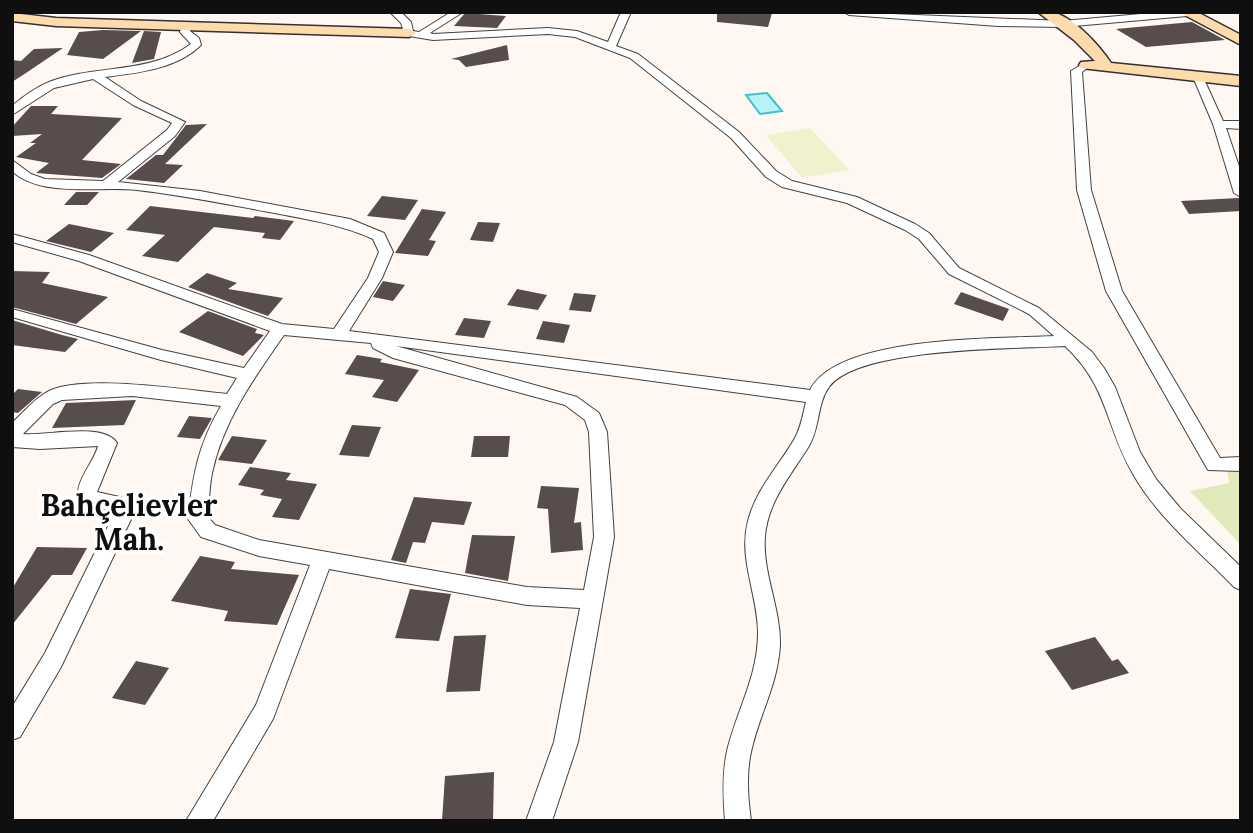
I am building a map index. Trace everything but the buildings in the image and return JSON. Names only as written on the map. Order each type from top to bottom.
[{"type":"street","points":[[12,17],[56,22],[186,27],[408,22],[458,12]]},
{"type":"street","points":[[611,46],[626,12]]},
{"type":"street","points":[[849,12],[998,23],[1063,24],[1187,13],[1241,41]]},
{"type":"street","points":[[1045,12],[1099,55],[1107,68]]},
{"type":"street","points":[[408,22],[433,37],[548,31],[577,34],[611,46],[634,56],[735,135],[771,174],[787,184],[852,200],[924,236],[954,271],[1034,311],[1090,359],[1104,378],[1133,458],[1146,481],[1241,581]]},
{"type":"street","points":[[12,112],[35,93],[55,84],[137,69],[188,53],[196,44],[185,32],[186,27]]},
{"type":"street","points":[[1241,81],[1086,65],[1076,71],[1083,190],[1114,291],[1215,465],[1241,464]]},
{"type":"street","points":[[94,75],[137,103],[179,122],[171,133],[107,184]]},
{"type":"street","points":[[1198,77],[1219,124],[1241,192]]},
{"type":"street","points":[[1219,124],[1241,125]]},
{"type":"street","points":[[12,164],[26,177],[44,183],[107,184],[200,195],[350,223],[379,236],[386,252],[375,278],[338,335]]},
{"type":"street","points":[[12,238],[84,258],[280,329],[815,397]]},
{"type":"street","points":[[16,313],[162,355],[248,375]]},
{"type":"street","points":[[280,329],[233,401],[217,432],[203,471],[198,519],[208,531],[259,548],[527,596],[591,598]]},
{"type":"street","points":[[366,338],[399,354],[571,401],[593,417],[598,432],[604,537],[566,741],[539,821]]},
{"type":"street","points":[[738,821],[735,789],[737,762],[761,691],[769,632],[768,601],[754,550],[755,533],[760,511],[770,491],[811,424],[815,397],[826,379],[850,365],[929,349],[1069,341]]},
{"type":"street","points":[[12,434],[47,400],[66,393],[132,390],[233,401]]},
{"type":"street","points":[[12,440],[40,442],[99,437],[108,443],[106,457],[87,487],[88,498],[117,503],[124,513],[53,660],[12,729]]},
{"type":"street","points":[[199,821],[265,711],[322,560]]},
{"type":"green space","points":[[810,128],[849,170],[802,178],[766,135]]},
{"type":"green space","points":[[1227,467],[1241,468],[1241,545],[1190,491],[1229,483]]},
{"type":"water","points":[[767,93],[782,111],[760,114],[746,95]]},
{"type":"district","name":"Bahçelievler Mah.","points":[[129,522]]}]
